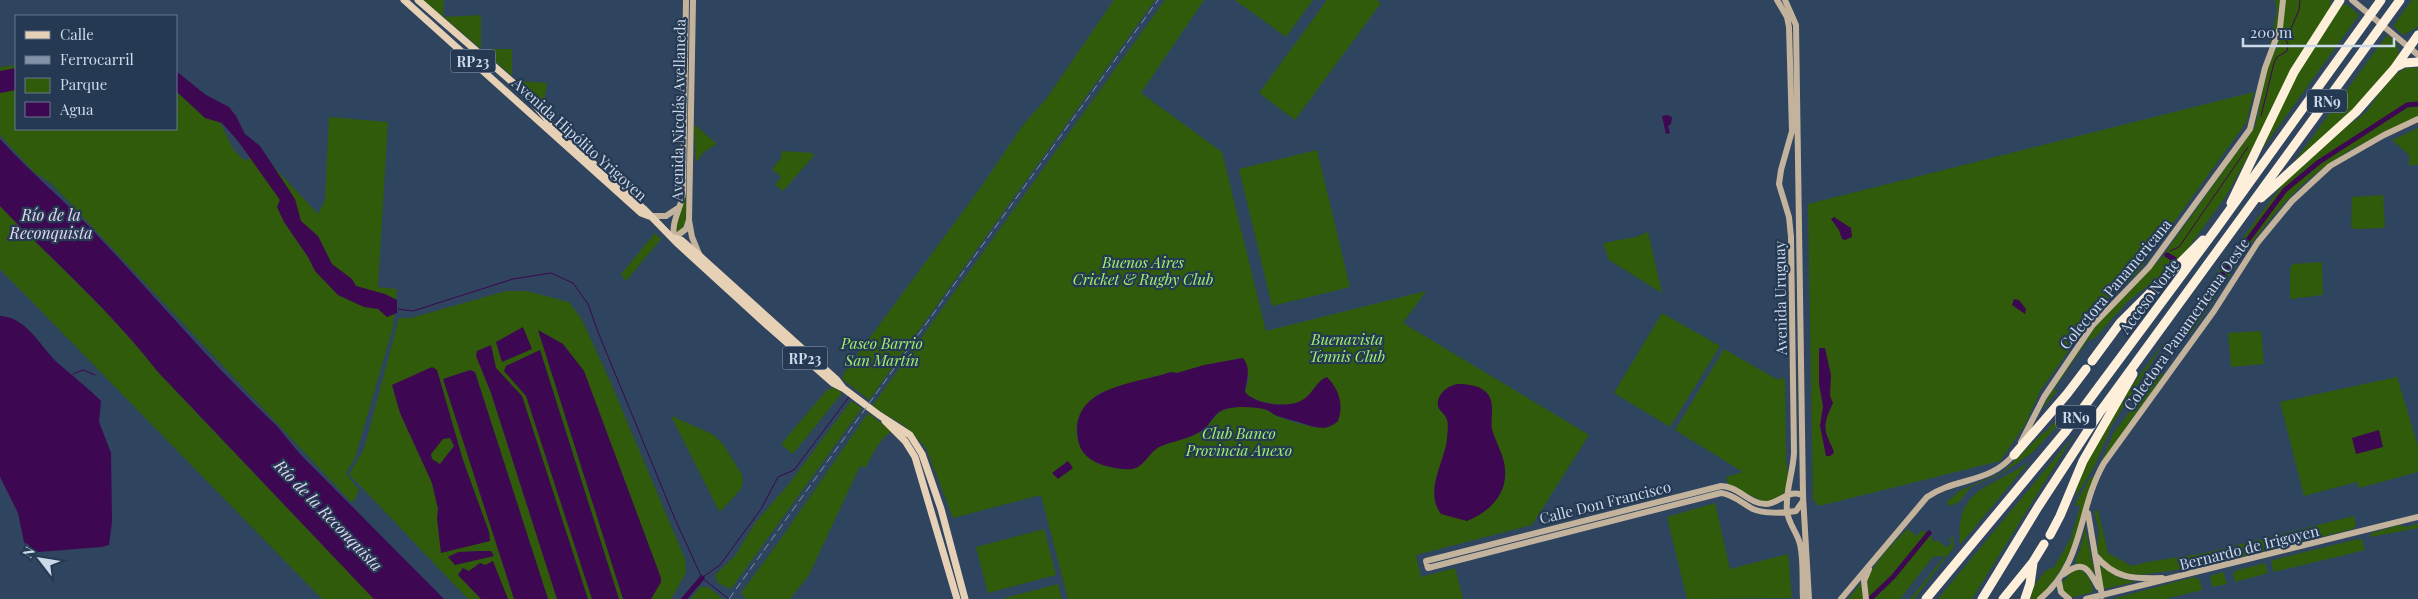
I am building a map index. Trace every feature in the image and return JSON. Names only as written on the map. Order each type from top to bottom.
[{"type":"highway","points":[[2332,12],[2334,0]]},
{"type":"highway","points":[[2226,214],[2291,79],[2340,0]]},
{"type":"highway","name":"Acceso Norte","points":[[1926,599],[2035,470],[2216,229],[2381,0]]},
{"type":"highway","name":"Acceso Norte","points":[[1982,599],[2066,463],[2145,349],[2254,203],[2400,0]]},
{"type":"highway","points":[[2254,203],[2272,190],[2322,141],[2351,117],[2394,68],[2418,35]]},
{"type":"highway","points":[[2394,68],[2404,63],[2418,62]]},
{"type":"highway","points":[[2092,361],[2120,323],[2188,254],[2216,229]]},
{"type":"highway","points":[[2050,535],[2060,516],[2083,460],[2131,379],[2145,349]]},
{"type":"highway","points":[[2014,455],[2086,369]]},
{"type":"highway","points":[[2003,599],[2034,562],[2044,544]]},
{"type":"highway","points":[[2026,599],[2034,562]]},
{"type":"main road","name":"Avenida Hipólito Yrigoyen","points":[[404,0],[641,213],[649,216]]},
{"type":"main road","name":"Avenida Hipólito Yrigoyen","points":[[418,0],[526,94],[557,131],[644,209],[678,244],[768,326],[833,383],[844,388]]},
{"type":"main road","points":[[474,62],[480,54]]},
{"type":"main road","name":"Avenida Hipólito Yrigoyen","points":[[674,238],[681,240],[701,257],[853,396],[910,435],[919,450],[941,509],[966,599]]},
{"type":"main road","name":"Avenida Hipólito Yrigoyen","points":[[879,415],[913,452],[933,512],[957,599]]},
{"type":"street","name":"Avenida Nicolás Avellaneda","points":[[674,238],[674,220],[681,205],[686,0]]},
{"type":"street","name":"Avenida Nicolás Avellaneda","points":[[692,0],[689,220],[694,242],[701,257]]},
{"type":"street","name":"Avenida Uruguay","points":[[1777,0],[1787,17],[1789,27],[1792,131],[1780,177],[1791,237],[1794,453],[1792,478],[1787,496],[1787,510],[1788,519],[1801,547],[1803,599]]},
{"type":"street","name":"Avenida Uruguay","points":[[1785,0],[1796,25],[1803,499],[1809,599]]},
{"type":"street","name":"Colectora Panamericana","points":[[1841,599],[1927,497],[1938,490],[1988,475],[2014,455],[2044,398],[2092,326],[2149,267],[2250,129],[2265,68],[2280,28],[2283,0]]},
{"type":"street","points":[[2352,0],[2418,55]]},
{"type":"street","name":"Colectora Panamericana Oeste","points":[[2040,599],[2059,582],[2076,549],[2092,490],[2104,464],[2216,308],[2253,248],[2279,215],[2328,167],[2384,135],[2418,119]]},
{"type":"street","name":"Avenida Nicolás Avellaneda","points":[[649,216],[666,216],[681,205]]},
{"type":"street","name":"Avenida Nicolás Avellaneda","points":[[674,238],[686,228],[689,220]]},
{"type":"street","name":"Calle Don Francisco","points":[[1787,510],[1760,511],[1728,494],[1721,493],[1428,568],[1426,561],[1721,486],[1730,487],[1762,504],[1774,503],[1796,493],[1803,499]]},
{"type":"street","points":[[1787,510],[1799,509],[1803,499]]},
{"type":"street","points":[[2087,508],[2102,596]]},
{"type":"street","name":"Bernardo de Irigoyen","points":[[2086,599],[2418,517]]},
{"type":"street","points":[[2094,554],[2115,573],[2139,578],[2173,578]]},
{"type":"street","points":[[1866,599],[1864,581],[1874,560]]},
{"type":"street","points":[[2063,575],[2075,567],[2085,567],[2092,575],[2102,596]]},
{"type":"street","points":[[2059,582],[2061,592],[2068,599]]},
{"type":"green space","points":[[423,0],[444,0],[443,17]]},
{"type":"green space","name":"Paseo Barrio San Martín","points":[[1114,0],[1155,0],[869,400],[842,379],[843,374],[981,187],[1023,125],[1046,99]]},
{"type":"green space","points":[[1165,0],[1204,0],[1141,93],[1222,152],[1266,331],[1426,291],[1403,323],[1589,435],[1532,525],[1416,555],[1421,577],[1455,568],[1463,599],[1068,599],[1041,495],[953,518],[926,448],[906,427],[872,406]],"holes":[[[1240,358],[1249,378],[1245,392],[1256,400],[1282,405],[1298,403],[1304,400],[1322,379],[1336,390],[1330,427],[1324,428],[1294,422],[1262,408],[1239,407],[1221,411],[1200,432],[1157,448],[1138,465],[1119,468],[1103,465],[1090,458],[1081,447],[1077,434],[1078,420],[1086,406],[1100,393],[1171,372],[1177,373]]]},
{"type":"green space","points":[[1235,0],[1313,0],[1286,37]]},
{"type":"green space","points":[[1327,0],[1377,0],[1381,3],[1295,120],[1259,93]]},
{"type":"green space","points":[[2275,0],[2281,0],[2279,24],[2269,48],[2277,11]]},
{"type":"green space","points":[[2285,0],[2331,0],[2330,8],[2226,196],[2186,251],[2160,277],[2128,301],[2094,339],[2088,340],[2054,389],[2057,391],[2040,412],[2063,372],[2097,325],[2162,257],[2255,127],[2268,66],[2279,41]]},
{"type":"green space","points":[[2412,0],[2418,0],[2418,27],[2403,35],[2393,26]]},
{"type":"green space","points":[[2347,4],[2359,15],[2253,162],[2299,71],[2339,6]]},
{"type":"green space","points":[[481,15],[481,48],[480,48],[443,17]]},
{"type":"green space","points":[[2387,35],[2397,43],[2399,56],[2359,104],[2291,166]]},
{"type":"green space","points":[[481,49],[512,49],[512,76]]},
{"type":"green space","points":[[15,65],[15,130],[178,130],[178,94],[218,118],[233,149],[245,161],[259,151],[318,214],[325,200],[329,117],[388,122],[378,287],[397,289],[393,327],[355,458],[346,473],[359,490],[354,501],[351,502],[52,184],[34,172],[0,135],[0,67]]},
{"type":"green space","points":[[2406,68],[2418,68],[2418,118],[2369,140],[2346,153],[2303,184],[2284,203],[2250,245],[2190,335],[2188,327],[2214,277],[2285,181],[2336,135],[2366,112],[2396,74]]},
{"type":"green space","points":[[519,81],[547,83],[544,103],[540,103]]},
{"type":"green space","points":[[2254,92],[2246,123],[2137,273],[2098,310],[2040,391],[2025,425],[2000,461],[1819,506],[1813,500],[1808,204]]},
{"type":"green space","points":[[695,125],[717,144],[704,152],[696,162],[694,128]]},
{"type":"green space","points":[[2418,128],[2418,165],[2409,165],[2409,155],[2392,140]]},
{"type":"green space","points":[[1317,150],[1350,287],[1272,306],[1239,169]]},
{"type":"green space","points":[[782,151],[813,153],[813,157],[783,191],[775,185],[781,177],[772,169],[781,158]]},
{"type":"green space","points":[[686,195],[686,221],[684,226],[676,233],[676,226]]},
{"type":"green space","points":[[2383,195],[2385,225],[2383,228],[2354,229],[2351,226],[2352,197]]},
{"type":"green space","points":[[0,206],[121,328],[158,372],[374,599],[322,599],[0,269]]},
{"type":"green space","points":[[1648,232],[1662,293],[1609,260],[1603,243],[1636,237]]},
{"type":"green space","points":[[655,233],[661,239],[626,281],[621,274]]},
{"type":"green space","points":[[2322,262],[2323,295],[2290,299],[2290,268],[2293,264]]},
{"type":"green space","points":[[506,291],[526,291],[569,302],[581,318],[610,381],[685,559],[686,573],[671,599],[468,599],[349,474],[364,449],[399,318],[411,318]]},
{"type":"green space","points":[[1662,313],[1720,346],[1670,427],[1614,393]]},
{"type":"green space","points":[[2261,331],[2264,364],[2231,367],[2228,333]]},
{"type":"green space","points":[[2169,335],[2112,425],[2094,467],[2075,498],[2080,476],[2100,433],[2127,392]]},
{"type":"green space","points":[[1724,349],[1778,380],[1781,377],[1785,380],[1788,481],[1786,490],[1781,498],[1764,502],[1728,484],[1726,477],[1743,472],[1675,430]]},
{"type":"green space","points":[[2164,374],[2100,464],[2114,432],[2158,375]]},
{"type":"green space","points":[[2397,377],[2418,446],[2418,472],[2359,488],[2357,482],[2304,496],[2280,402]]},
{"type":"green space","points":[[834,387],[842,393],[793,454],[782,443],[827,390]]},
{"type":"green space","points":[[851,401],[862,408],[731,589],[718,583],[715,575],[735,556],[755,523],[788,485]]},
{"type":"green space","points":[[2073,409],[2032,453],[2003,473],[1971,487],[1959,502],[1948,505],[1947,502],[1959,491],[2003,472],[2044,432],[2049,430],[2049,427]]},
{"type":"green space","points":[[868,413],[892,431],[879,443],[865,468],[860,466],[809,575],[790,599],[746,599],[741,593]]},
{"type":"green space","points":[[672,416],[714,435],[724,445],[742,475],[743,482],[740,490],[721,511],[719,511]]},
{"type":"green space","points":[[2074,435],[1972,599],[1938,599],[1955,578]]},
{"type":"green space","points":[[2029,462],[1960,545],[1960,526],[1963,511],[1969,500],[1989,485]]},
{"type":"green space","points":[[2094,476],[2068,557],[2050,585],[2037,599],[2030,599],[2034,586],[2045,571],[2054,567],[2071,538],[2080,507],[2079,505],[2074,506],[2090,478]]},
{"type":"green space","points":[[1715,503],[1730,569],[1788,554],[1792,598],[1687,599],[1667,517]]},
{"type":"green space","points":[[2098,510],[2108,553],[2132,566],[2204,553],[2354,516],[2356,525],[2353,529],[2199,567],[2139,575],[2122,573],[2109,567],[2100,556],[2097,550],[2099,530],[2094,511]]},
{"type":"green space","points":[[2418,524],[2418,528],[2370,537],[2371,533],[2400,525],[2405,527]]},
{"type":"green space","points":[[2085,527],[2095,575],[2089,567],[2077,564],[2075,561],[2081,547]]},
{"type":"green space","points":[[1044,529],[1056,575],[988,593],[976,547]]},
{"type":"green space","points":[[1907,529],[1917,536],[1921,531],[1927,532],[1935,542],[1937,540],[1947,548],[1952,542],[1949,540],[1953,536],[1954,547],[1914,599],[1910,599],[1945,556],[1933,557],[1900,599],[1869,599],[1868,579],[1872,570],[1885,552]]},
{"type":"green space","points":[[2358,539],[2362,540],[2365,550],[2274,572],[2271,563],[2273,560]]},
{"type":"green space","points":[[2265,563],[2268,573],[2235,582],[2233,574],[2235,571]]},
{"type":"green space","points":[[2098,564],[2117,577],[2135,582],[2103,589]]},
{"type":"green space","points":[[2074,569],[2082,571],[2088,576],[2093,592],[2070,598],[2062,592],[2062,583]]},
{"type":"green space","points":[[2223,572],[2227,584],[2212,587],[2210,576]]},
{"type":"green space","points":[[2194,577],[2200,580],[2202,590],[2165,599],[2112,599]]},
{"type":"green space","points":[[1863,582],[1864,599],[1848,599],[1861,583]]},
{"type":"green space","points":[[1058,584],[1062,599],[1001,599]]},
{"type":"green space","points":[[700,587],[708,587],[723,599],[691,599]]},
{"type":"water","points":[[15,68],[15,90],[0,93],[0,71]]},
{"type":"water","points":[[178,73],[206,95],[229,107],[245,134],[260,146],[295,199],[301,221],[318,236],[332,264],[352,279],[356,286],[385,294],[397,300],[397,313],[387,317],[378,309],[364,307],[338,295],[315,271],[308,257],[284,222],[277,207],[280,200],[238,141],[222,123],[205,118],[178,93]]},
{"type":"water","points":[[1662,116],[1672,117],[1671,124],[1668,126],[1670,133],[1666,134]]},
{"type":"water","name":"Río de la Reconquista","points":[[0,139],[97,235],[208,356],[277,426],[299,453],[444,599],[374,599],[369,594],[158,372],[121,328],[0,206]]},
{"type":"water","points":[[1834,217],[1851,228],[1852,237],[1845,240],[1842,239],[1839,230],[1831,219]]},
{"type":"water","points":[[2014,299],[2019,300],[2026,309],[2025,314],[2012,305]]},
{"type":"water","points":[[0,316],[19,322],[27,328],[53,359],[101,401],[99,422],[111,453],[112,522],[109,545],[38,552],[31,550],[24,542],[18,513],[0,477]]},
{"type":"water","points":[[523,327],[532,349],[502,362],[496,342]]},
{"type":"water","points":[[538,330],[563,344],[584,371],[661,578],[661,582],[651,599],[623,599]]},
{"type":"water","points":[[491,345],[496,368],[522,396],[588,599],[557,599],[491,393],[476,356],[477,351]]},
{"type":"water","points":[[1819,348],[1825,348],[1831,375],[1830,396],[1833,403],[1826,420],[1826,433],[1834,453],[1830,456],[1826,456],[1820,426],[1823,406],[1819,384]]},
{"type":"water","points":[[540,350],[619,599],[592,599],[526,396],[504,371],[506,366]]},
{"type":"water","points":[[1243,358],[1248,370],[1245,392],[1265,403],[1282,405],[1298,402],[1304,399],[1320,381],[1327,377],[1335,387],[1339,398],[1340,415],[1338,421],[1333,425],[1322,428],[1277,416],[1264,409],[1235,407],[1226,409],[1219,412],[1198,433],[1159,447],[1142,464],[1133,469],[1106,466],[1092,460],[1081,449],[1078,439],[1078,421],[1084,408],[1094,398],[1108,390],[1171,372],[1177,373],[1204,365]]},
{"type":"water","points":[[432,367],[437,370],[463,460],[489,532],[490,541],[441,553],[437,518],[438,509],[432,483],[400,413],[392,385]],"holes":[[[450,438],[454,446],[440,464],[432,459],[431,454],[443,439]]]},
{"type":"water","points":[[470,370],[475,372],[548,599],[514,599],[443,379]]},
{"type":"water","points":[[1457,384],[1476,386],[1489,396],[1492,405],[1492,429],[1503,458],[1505,472],[1502,491],[1498,498],[1485,511],[1467,521],[1441,514],[1434,496],[1436,477],[1445,449],[1448,427],[1446,417],[1438,407],[1438,401],[1445,390]]},
{"type":"water","points":[[2379,430],[2383,447],[2356,454],[2352,438]]},
{"type":"water","points":[[1068,461],[1073,468],[1058,479],[1052,473]]},
{"type":"water","points":[[491,551],[494,556],[455,565],[448,557],[458,552]]},
{"type":"water","points":[[493,561],[508,599],[481,599],[458,575],[463,568],[469,571],[480,563],[485,565]]},
{"type":"waterway","points":[[2261,116],[2274,63],[2277,57],[2287,51],[2288,44],[2286,40],[2299,10],[2300,0]]},
{"type":"waterway","points":[[2213,283],[2216,283],[2285,190],[2319,162],[2407,105],[2418,104]]},
{"type":"waterway","points":[[2170,251],[2179,247],[2248,147]]},
{"type":"waterway","points":[[2167,255],[2174,259]]},
{"type":"waterway","points":[[398,309],[413,311],[513,279],[551,273],[573,283],[588,304],[675,519],[702,578],[729,599]]},
{"type":"waterway","points":[[73,374],[83,370],[95,375]]},
{"type":"waterway","points":[[703,577],[720,565],[761,509],[778,477],[794,470],[849,397]]},
{"type":"waterway","points":[[1870,599],[1893,577],[1929,533]]},
{"type":"waterway","points":[[684,599],[702,578]]},
{"type":"railway","points":[[729,599],[1158,0]]},
{"type":"park label","name":"Buenos Aires Cricket & Rugby Club","points":[[1143,270]]},
{"type":"park label","name":"Buenavista Tennis Club","points":[[1347,348]]},
{"type":"park label","name":"Club Banco Provincia Anexo","points":[[1239,442]]}]
